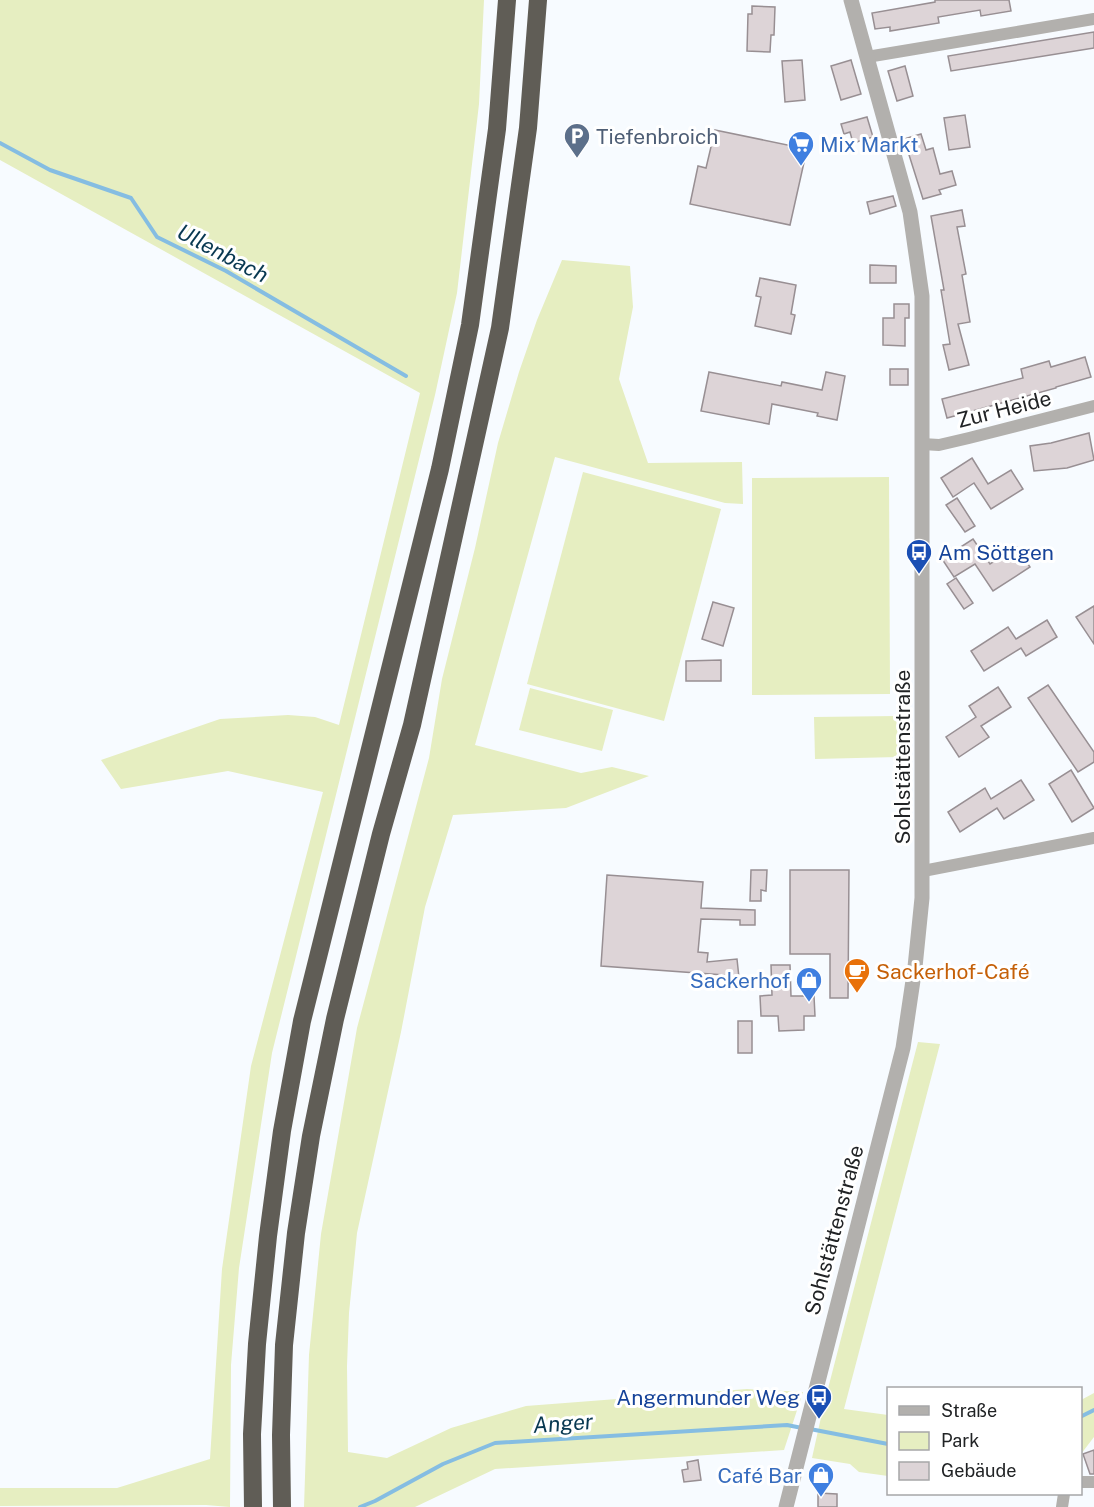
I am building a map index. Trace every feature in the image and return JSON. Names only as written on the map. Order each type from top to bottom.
[{"type":"highway","points":[[253,1507],[252,1434],[257,1344],[282,1131],[302,1021],[440,469],[470,326],[497,129],[507,0]]},
{"type":"highway","points":[[282,1507],[281,1435],[285,1345],[296,1233],[311,1136],[341,996],[381,834],[412,725],[500,328],[528,128],[538,0]]},
{"type":"street","name":"Sohlstättenstraße","points":[[786,1507],[903,1048],[915,968],[923,871],[922,296],[916,248],[901,177],[851,0]]},
{"type":"street","points":[[867,57],[1094,19]]},
{"type":"street","name":"Zur Heide","points":[[922,444],[939,445],[1094,406]]},
{"type":"street","points":[[923,871],[1094,838]]},
{"type":"green space","points":[[0,0],[484,0],[479,104],[457,293],[435,395],[272,1053],[239,1268],[231,1365],[230,1507],[206,1505],[0,1506],[0,1488],[117,1488],[210,1459],[222,1269],[251,1066],[323,792],[228,771],[121,789],[101,760],[220,719],[288,715],[315,717],[339,725],[420,393],[0,160]]},
{"type":"green space","points":[[562,260],[630,266],[633,307],[619,379],[648,463],[742,462],[743,504],[725,503],[555,457],[475,745],[581,773],[612,767],[649,776],[566,808],[453,815],[425,907],[401,1032],[357,1233],[349,1313],[348,1452],[387,1458],[451,1428],[526,1406],[747,1389],[803,1392],[784,1450],[495,1469],[415,1507],[304,1507],[309,1355],[321,1234],[357,1028],[429,758],[442,679],[475,548],[498,443],[537,320]]},
{"type":"green space","points":[[583,472],[721,509],[664,721],[527,684]]},
{"type":"green space","points":[[889,477],[890,694],[752,695],[752,478]]},
{"type":"green space","points":[[530,688],[613,710],[602,751],[519,730]]},
{"type":"green space","points":[[897,716],[898,757],[815,759],[814,717]]},
{"type":"green space","points":[[918,1042],[940,1044],[844,1409],[887,1415],[887,1476],[859,1472],[850,1464],[812,1458]]},
{"type":"green space","points":[[1094,1393],[1094,1437],[1082,1453],[1082,1399]]},
{"type":"building","points":[[935,0],[1009,0],[1011,11],[981,16],[980,10],[938,17],[939,23],[890,31],[890,27],[875,29],[872,13],[935,2]]},
{"type":"building","points":[[752,6],[775,7],[774,35],[771,35],[770,52],[747,51],[748,14],[752,14]]},
{"type":"building","points":[[1094,32],[1094,48],[951,71],[948,56]]},
{"type":"building","points":[[802,60],[805,100],[785,102],[782,61]]},
{"type":"building","points":[[851,60],[861,94],[841,100],[831,66]]},
{"type":"building","points":[[905,66],[913,96],[897,101],[888,71]]},
{"type":"building","points":[[965,115],[970,147],[949,150],[944,118]]},
{"type":"building","points":[[867,117],[873,137],[853,143],[850,132],[844,134],[841,124]]},
{"type":"building","points":[[715,130],[807,149],[790,225],[690,204],[698,166],[706,168]]},
{"type":"building","points":[[921,134],[926,150],[933,148],[940,174],[952,171],[956,185],[939,190],[941,194],[923,199],[904,139]]},
{"type":"building","points":[[893,196],[896,206],[870,214],[867,202]]},
{"type":"building","points":[[962,210],[965,226],[957,227],[966,274],[962,275],[970,322],[958,324],[969,365],[949,370],[943,345],[950,344],[941,290],[944,290],[931,216]]},
{"type":"building","points":[[870,265],[896,266],[896,283],[870,283]]},
{"type":"building","points":[[760,278],[796,285],[791,314],[795,315],[791,334],[755,326],[761,297],[756,296]]},
{"type":"building","points":[[894,304],[909,304],[909,318],[905,318],[905,346],[883,345],[883,318],[894,318]]},
{"type":"building","points":[[1085,357],[1091,377],[947,418],[942,399],[1023,378],[1021,369],[1049,361],[1051,367]]},
{"type":"building","points":[[890,369],[908,369],[908,385],[890,385]]},
{"type":"building","points":[[709,372],[781,386],[782,382],[822,390],[826,372],[845,376],[837,420],[817,416],[818,413],[772,404],[769,424],[701,411]]},
{"type":"building","points":[[1089,433],[1094,460],[1067,468],[1034,471],[1030,446]]},
{"type":"building","points":[[972,458],[988,484],[1011,470],[1023,489],[991,509],[974,483],[953,497],[941,478]]},
{"type":"building","points":[[957,498],[975,526],[965,532],[946,505]]},
{"type":"building","points":[[973,539],[990,564],[1017,547],[1030,567],[993,591],[975,564],[954,577],[942,559]]},
{"type":"building","points":[[956,578],[973,603],[964,609],[947,584]]},
{"type":"building","points":[[713,602],[734,608],[723,646],[702,639]]},
{"type":"building","points":[[1094,606],[1094,644],[1076,617]]},
{"type":"building","points":[[1047,620],[1057,637],[1026,656],[1021,648],[984,671],[971,651],[1008,627],[1016,639]]},
{"type":"building","points":[[721,660],[721,681],[686,681],[686,661]]},
{"type":"building","points":[[1048,685],[1094,752],[1094,762],[1078,772],[1028,698]]},
{"type":"building","points":[[998,687],[1011,707],[981,726],[989,737],[959,757],[946,737],[976,717],[969,706]]},
{"type":"building","points":[[1071,770],[1094,808],[1072,822],[1049,784]]},
{"type":"building","points":[[1021,780],[1034,800],[1004,819],[997,808],[960,832],[948,812],[985,788],[991,799]]},
{"type":"building","points":[[751,870],[767,870],[766,891],[761,890],[761,901],[750,901]]},
{"type":"building","points":[[790,870],[849,870],[848,998],[830,998],[830,954],[790,954]]},
{"type":"building","points":[[607,875],[703,882],[701,908],[755,910],[755,925],[740,925],[740,920],[701,919],[698,952],[708,953],[707,962],[737,959],[740,987],[725,989],[724,975],[601,966]]},
{"type":"building","points":[[771,965],[790,965],[791,996],[814,996],[815,1016],[804,1016],[804,1030],[779,1031],[778,1016],[761,1016],[760,996],[772,995]]},
{"type":"building","points":[[738,1021],[752,1021],[752,1053],[738,1053]]},
{"type":"building","points":[[1094,1450],[1094,1474],[1090,1474],[1083,1454]]},
{"type":"building","points":[[698,1460],[701,1480],[684,1482],[682,1470],[688,1469],[687,1462]]},
{"type":"building","points":[[818,1493],[837,1494],[837,1507],[818,1507]]},
{"type":"waterway","name":"Ullenbach","points":[[0,143],[50,170],[131,198],[157,237],[226,271],[406,376]]},
{"type":"waterway","name":"Anger","points":[[1082,1416],[1094,1410]]},
{"type":"waterway","name":"Anger","points":[[360,1507],[443,1464],[495,1443],[787,1425],[802,1428]]},
{"type":"waterway","name":"Anger","points":[[810,1429],[887,1444]]},
{"type":"place","name":"Tiefenbroich","points":[[577,159]]},
{"type":"place","name":"Mix Markt","points":[[801,167]]},
{"type":"place","name":"Am Söttgen","points":[[919,575]]},
{"type":"place","name":"Sackerhof-Café","points":[[857,994]]},
{"type":"place","name":"Sackerhof","points":[[809,1003]]},
{"type":"place","name":"Angermunder Weg","points":[[819,1420]]},
{"type":"place","name":"Café Bar","points":[[821,1498]]}]
